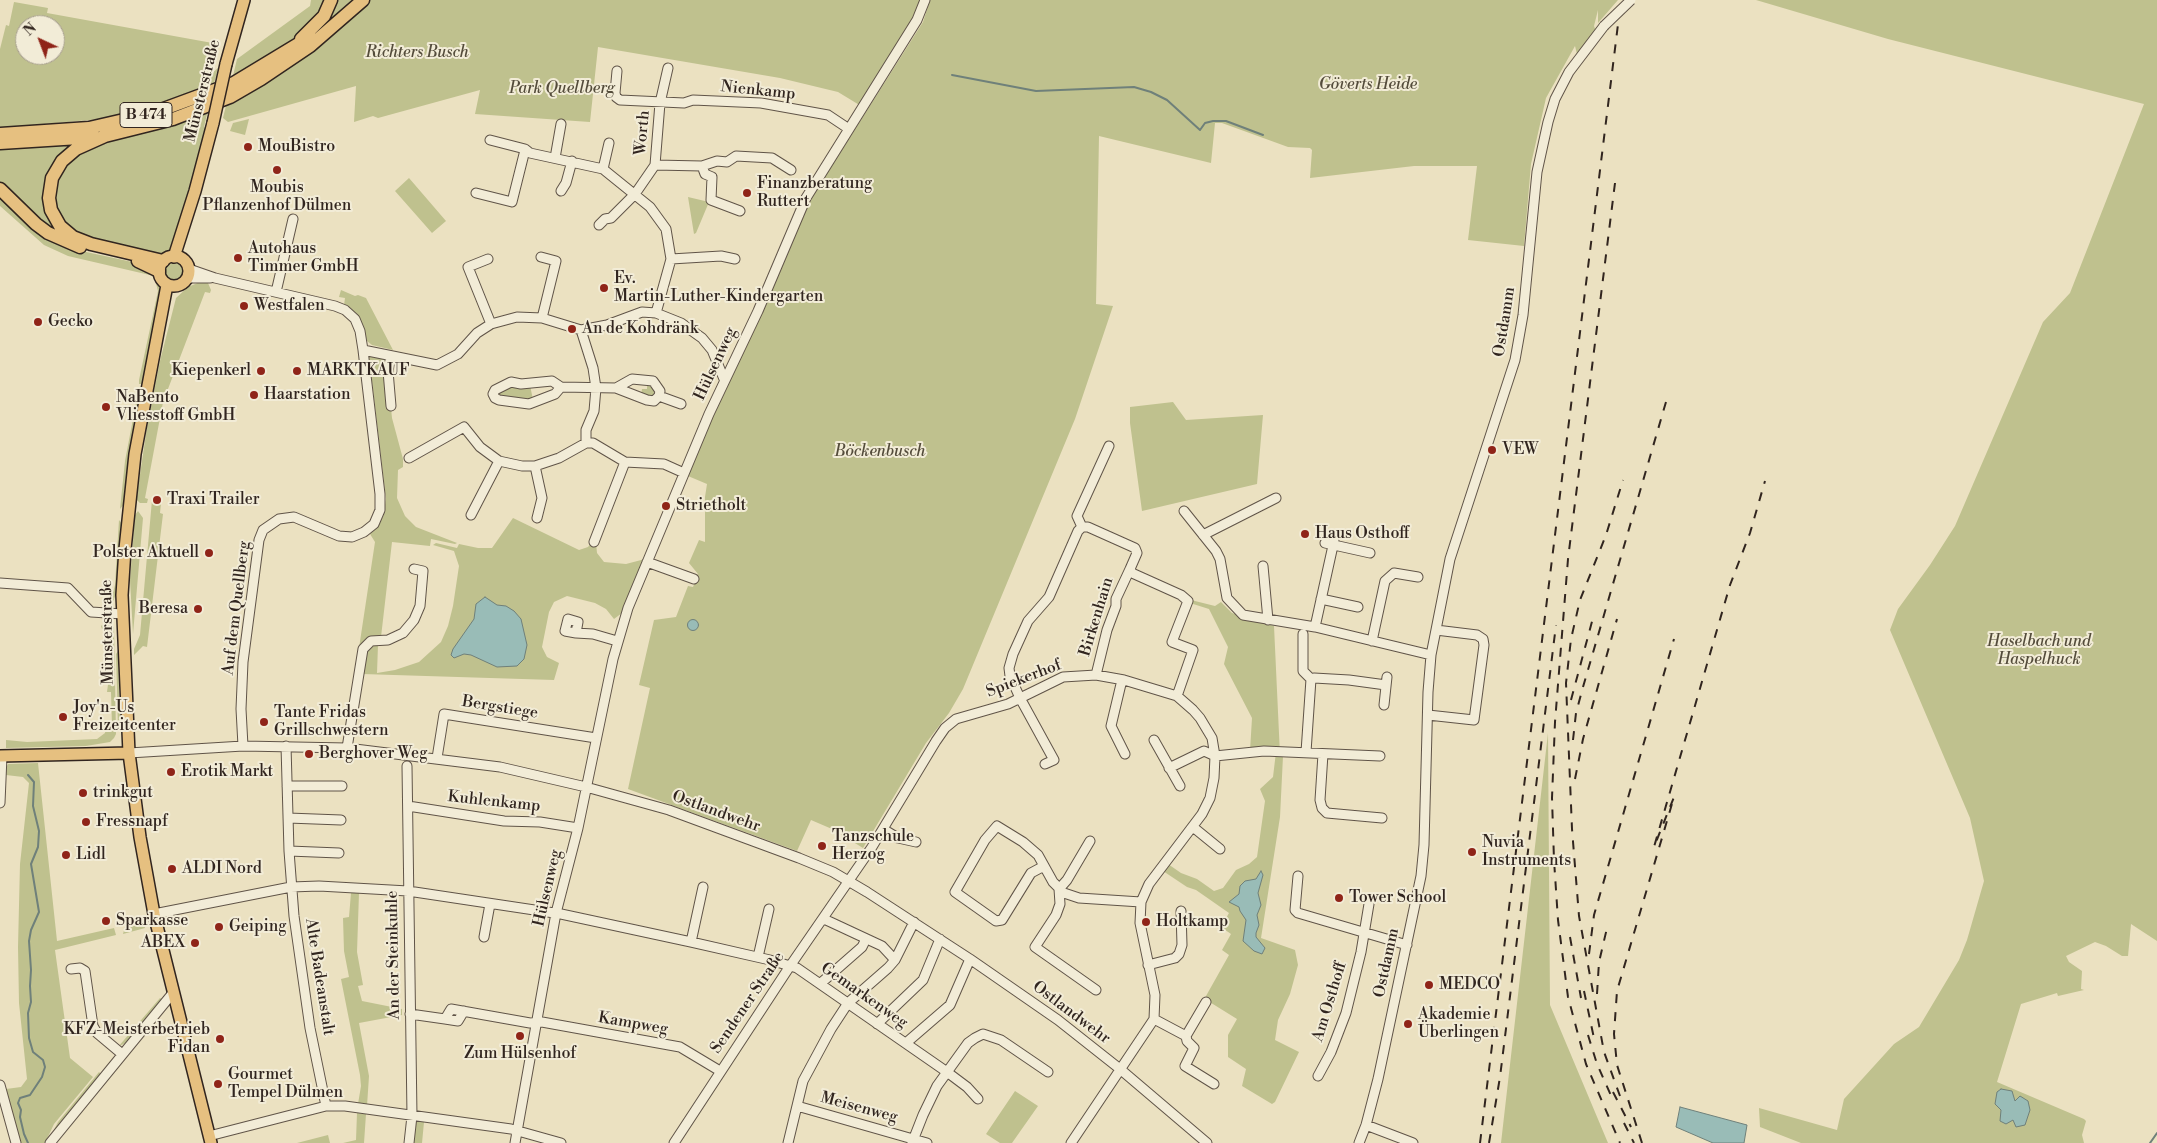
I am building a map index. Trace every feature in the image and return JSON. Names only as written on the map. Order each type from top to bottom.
[{"type":"highway","points":[[281,55],[311,32],[324,16],[331,0]]},
{"type":"highway","name":"B 474","points":[[0,134],[89,128],[150,114],[234,83],[314,34],[352,0]]},
{"type":"highway","name":"B 474","points":[[0,143],[105,136],[173,119],[230,96],[261,79],[310,46],[363,0]]},
{"type":"highway","points":[[105,136],[76,149],[56,169],[50,188],[51,210],[60,226],[73,237],[91,244],[176,266]]},
{"type":"highway","points":[[0,190],[36,224],[62,240],[138,261],[176,266]]},
{"type":"main road","name":"Münsterstraße","points":[[176,266],[183,252],[195,191],[226,64],[244,0]]},
{"type":"main road","points":[[176,266],[182,284],[171,286],[161,279],[176,266]]},
{"type":"main road","name":"Münsterstraße","points":[[171,286],[153,354],[131,489],[125,549],[123,614],[129,754],[140,837],[154,914],[172,994],[210,1140]]},
{"type":"main road","points":[[1,756],[129,754]]},
{"type":"street","name":"Hülsenweg","points":[[515,1143],[535,1022],[556,913],[578,828],[617,641],[647,562],[724,379],[758,311],[806,198],[918,20],[925,0]]},
{"type":"street","name":"Ostdamm","points":[[1359,1143],[1366,1125],[1421,876],[1424,845],[1428,715],[1432,656],[1436,630],[1450,559],[1515,360],[1523,315],[1537,172],[1548,122],[1556,99],[1569,72],[1604,26],[1631,0]]},
{"type":"street","points":[[660,103],[668,68]]},
{"type":"street","name":"Nienkamp","points":[[617,71],[616,97],[620,100],[660,103],[684,103],[694,100],[761,103],[828,115],[849,129]]},
{"type":"street","name":"Worth","points":[[599,225],[606,219],[614,222],[655,165],[660,103]]},
{"type":"street","points":[[555,158],[562,124]]},
{"type":"street","points":[[490,140],[602,169],[650,208],[666,229],[671,259],[656,313]]},
{"type":"street","points":[[602,169],[609,143]]},
{"type":"street","points":[[476,193],[512,202],[524,154],[527,151]]},
{"type":"street","name":"Worth","points":[[655,165],[702,166],[727,162],[736,156],[772,158],[791,170]]},
{"type":"street","points":[[561,190],[566,183],[572,161]]},
{"type":"street","points":[[713,163],[711,200],[740,210]]},
{"type":"street","points":[[702,166],[705,174],[712,177]]},
{"type":"street","points":[[276,292],[293,219]]},
{"type":"street","points":[[671,259],[721,256],[735,259]]},
{"type":"street","points":[[541,257],[556,261],[542,318]]},
{"type":"street","points":[[488,259],[468,266],[491,324]]},
{"type":"street","name":"Auf dem Quellberg","points":[[176,266],[215,278],[345,310],[355,319],[360,331],[363,350],[380,494],[380,510],[374,524],[364,532],[352,536],[340,536],[294,517],[279,518],[263,530],[259,540],[244,662],[242,702],[243,746]]},
{"type":"street","points":[[363,350],[438,365],[458,354],[477,333],[491,324],[517,317],[542,318],[581,330],[607,325],[642,312],[656,313],[681,323],[702,338],[712,350],[724,379]]},
{"type":"street","points":[[581,330],[593,368],[596,388],[594,411],[586,430],[586,443]]},
{"type":"street","points":[[391,356],[388,372],[391,406]]},
{"type":"street","points":[[561,387],[555,394],[529,404],[499,400],[493,394],[495,390],[511,382],[521,384],[552,381],[561,387],[616,388],[654,401],[659,396],[660,391],[653,381],[632,379],[616,388]]},
{"type":"street","points":[[659,396],[682,404]]},
{"type":"street","points":[[409,458],[464,427],[480,447],[499,461],[522,466],[535,466],[559,458],[586,443],[593,443],[625,462],[664,464],[684,473]]},
{"type":"street","points":[[1045,764],[1054,760],[1020,698],[1010,676],[1009,668],[1013,654],[1028,621],[1049,596],[1078,531],[1082,527],[1077,516],[1108,446]]},
{"type":"street","points":[[471,515],[499,461]]},
{"type":"street","points":[[594,542],[625,462]]},
{"type":"street","points":[[535,466],[542,498],[537,518]]},
{"type":"street","points":[[1203,535],[1276,498]]},
{"type":"street","points":[[1184,512],[1220,559],[1227,598],[1243,615],[1315,627],[1432,656]]},
{"type":"street","name":"Birkenhain","points":[[1082,527],[1088,527],[1135,548],[1137,553],[1116,598],[1116,606],[1107,630],[1096,675]]},
{"type":"street","points":[[1315,627],[1331,543],[1370,553]]},
{"type":"street","points":[[647,562],[694,579]]},
{"type":"street","points":[[1263,566],[1268,620]]},
{"type":"street","points":[[1130,569],[1132,573],[1181,594],[1188,600],[1172,642],[1193,650],[1177,696]]},
{"type":"street","points":[[347,748],[363,649],[371,641],[388,640],[403,633],[414,620],[420,606],[423,571],[414,570]]},
{"type":"street","points":[[1372,641],[1384,581],[1394,573],[1418,576]]},
{"type":"street","points":[[0,583],[68,588],[91,612],[123,614]]},
{"type":"street","points":[[1321,599],[1358,607]]},
{"type":"street","points":[[1428,715],[1474,720],[1484,645],[1483,640],[1477,635],[1436,630]]},
{"type":"street","points":[[576,633],[592,634],[617,641]]},
{"type":"street","points":[[1303,634],[1303,671],[1311,679],[1306,752]]},
{"type":"street","name":"Spiekerhof","points":[[848,880],[883,829],[936,741],[956,719],[1008,704],[1064,677],[1096,675],[1124,680],[1177,696],[1200,718],[1212,738],[1215,756],[1214,778],[1210,798],[1193,827],[1149,884],[1141,902],[1140,923],[1155,995],[1154,1019]]},
{"type":"street","points":[[1311,679],[1386,681],[1384,705]]},
{"type":"street","points":[[1124,680],[1121,684],[1111,726],[1124,754]]},
{"type":"street","name":"Bergstiege","points":[[437,758],[444,714],[596,738]]},
{"type":"street","points":[[1154,740],[1180,786]]},
{"type":"street","name":"Ostlandwehr","points":[[129,754],[243,746],[347,748],[500,767],[586,787],[670,810],[799,858],[848,880],[970,958],[1058,1020],[1120,1069],[1207,1143]]},
{"type":"street","name":"Alte Badeanstalt","points":[[286,746],[292,887],[308,1012],[326,1106]]},
{"type":"street","points":[[1169,768],[1204,751],[1215,756],[1246,752],[1306,752],[1380,756]]},
{"type":"street","points":[[1323,754],[1320,800],[1322,808],[1327,813],[1382,818]]},
{"type":"street","points":[[0,803],[1,756]]},
{"type":"street","name":"An der Steinkuhle","points":[[407,766],[412,1116],[409,1143]]},
{"type":"street","points":[[287,786],[342,786]]},
{"type":"street","name":"Kuhlenkamp","points":[[408,806],[504,821],[540,822],[578,828]]},
{"type":"street","points":[[288,818],[341,820]]},
{"type":"street","points":[[1044,866],[1032,873],[1002,920],[996,921],[955,892],[985,840],[997,826],[1023,842],[1038,855],[1059,889],[1064,893],[1079,898],[1141,902]]},
{"type":"street","points":[[1193,827],[1220,849]]},
{"type":"street","points":[[883,829],[898,838],[916,842]]},
{"type":"street","points":[[1090,841],[1067,880],[1059,889],[1060,904],[1056,915],[1035,947],[1096,990]]},
{"type":"street","points":[[289,851],[340,853]]},
{"type":"street","points":[[1298,876],[1295,910],[1298,913],[1407,945]]},
{"type":"street","name":"Sendener Straße","points":[[674,1143],[790,966],[824,919],[848,880]]},
{"type":"street","points":[[691,942],[704,886]]},
{"type":"street","name":"Gemarkenweg","points":[[154,914],[292,887],[408,891],[556,913],[758,957],[798,968],[947,1072],[967,1087],[978,1099]]},
{"type":"street","points":[[484,937],[490,904]]},
{"type":"street","name":"Am Osthoff","points":[[1318,1076],[1342,1026],[1356,973],[1369,904]]},
{"type":"street","points":[[758,957],[769,909]]},
{"type":"street","points":[[1148,965],[1175,958],[1179,954],[1182,945],[1181,911]]},
{"type":"street","points":[[824,919],[882,946],[895,960]]},
{"type":"street","points":[[788,1143],[803,1081],[848,1003],[895,960],[914,922]]},
{"type":"street","points":[[821,983],[862,947],[866,939]]},
{"type":"street","points":[[878,1024],[924,980],[940,939]]},
{"type":"street","points":[[906,1043],[950,1004],[970,958]]},
{"type":"street","points":[[72,969],[80,968],[85,971],[93,1026],[96,1033],[122,1054]]},
{"type":"street","points":[[50,1143],[172,994]]},
{"type":"street","points":[[1186,1036],[1206,1002]]},
{"type":"street","name":"Kampweg","points":[[410,1014],[445,1019],[452,1009],[680,1047],[720,1071]]},
{"type":"street","points":[[1071,1143],[1154,1019],[1186,1036],[1187,1041],[1194,1048],[1185,1066],[1214,1084]]},
{"type":"street","points":[[912,1141],[922,1114],[947,1072],[968,1044],[983,1034],[1001,1040],[1048,1072]]},
{"type":"street","points":[[0,1084],[16,1143]]},
{"type":"street","points":[[210,1140],[326,1106],[345,1106],[516,1130],[561,1143]]},
{"type":"street","name":"Meisenweg","points":[[797,1106],[912,1141],[927,1143]]},
{"type":"street","points":[[1366,1125],[1412,1143]]},
{"type":"green space","name":"Richters Busch","points":[[311,0],[922,0],[916,18],[861,106],[838,92],[780,78],[598,47],[590,122],[475,114],[480,90],[378,118],[373,116],[354,122],[356,86],[228,122],[223,118],[237,59],[310,6]]},
{"type":"green space","name":"Böckenbusch","points":[[930,0],[1618,0],[1598,23],[1598,10],[1594,26],[1597,34],[1578,58],[1575,46],[1546,98],[1531,164],[1524,246],[1468,240],[1477,166],[1414,166],[1310,178],[1312,150],[1310,148],[1288,147],[1222,123],[1215,123],[1211,163],[1099,136],[1096,304],[1113,306],[1075,419],[963,689],[949,713],[926,743],[863,848],[832,829],[811,820],[797,851],[628,789],[650,688],[639,685],[654,620],[676,617],[688,586],[693,587],[698,574],[689,563],[699,540],[705,542],[705,497],[707,484],[688,476],[725,385],[763,311],[809,202],[923,22]]},
{"type":"green space","name":"Haselbach und Haspelhuck","points":[[1756,0],[2157,0],[2157,941],[2131,924],[2128,956],[2122,956],[2106,946],[2095,942],[2066,956],[2069,962],[2082,971],[2081,989],[2084,990],[2058,996],[2057,993],[2021,1004],[1997,1082],[2084,1119],[2086,1121],[2082,1135],[2084,1143],[1801,1143],[1760,1127],[1759,1108],[1837,1130],[1844,1099],[1894,1044],[1919,1027],[1959,960],[1967,940],[1984,881],[1970,818],[1890,630],[1898,609],[1955,526],[2043,322],[2070,293],[2144,104],[1888,39]]},
{"type":"green space","points":[[14,2],[48,8],[47,13],[58,15],[15,15],[15,65],[65,65],[65,16],[218,44],[211,74],[218,68],[213,87],[163,106],[112,118],[0,128],[0,49],[6,25],[9,26]]},
{"type":"green space","points":[[208,110],[204,127],[206,129],[172,253],[162,257],[73,233],[55,209],[55,178],[79,151]]},
{"type":"green space","points":[[249,119],[245,135],[230,131],[233,123]]},
{"type":"green space","points":[[83,141],[50,177],[59,229],[54,233],[0,185],[0,147]]},
{"type":"green space","points":[[409,178],[446,221],[432,233],[395,191]]},
{"type":"green space","points":[[0,193],[77,250],[137,263],[157,274],[163,286],[142,384],[139,384],[139,380],[158,291],[154,276],[68,256],[44,245],[0,206]]},
{"type":"green space","points":[[688,197],[709,202],[694,234]]},
{"type":"green space","points":[[170,261],[178,261],[184,267],[184,275],[178,281],[170,281],[164,275],[164,267]]},
{"type":"green space","points":[[200,282],[208,283],[211,290],[210,293],[205,292],[163,402],[145,498],[148,499],[147,503],[140,503],[137,500],[137,495],[147,427],[160,361],[176,298],[188,287]]},
{"type":"green space","points":[[341,290],[366,298],[393,350],[372,345],[367,341],[360,319],[356,313],[344,305],[345,298],[339,297]]},
{"type":"green space","points":[[369,356],[383,358],[386,361],[392,418],[403,459],[403,467],[398,470],[397,498],[405,516],[416,527],[457,543],[431,539],[430,546],[392,542],[381,637],[365,640],[359,648],[375,542],[370,534],[383,517],[386,499]]},
{"type":"green space","points":[[647,384],[654,385],[658,391],[655,395],[646,397],[641,395],[642,389],[647,389]]},
{"type":"green space","points":[[512,385],[530,385],[533,400],[498,395],[498,393]]},
{"type":"green space","points":[[137,398],[139,398],[140,402],[125,503],[120,509],[125,461]]},
{"type":"green space","points":[[1173,402],[1186,420],[1263,415],[1257,484],[1142,511],[1130,423],[1130,407]]},
{"type":"green space","points":[[152,500],[161,503],[160,513],[163,514],[147,647],[143,646],[134,655],[134,649],[140,635]]},
{"type":"green space","points":[[138,511],[143,518],[133,634],[130,580],[135,515]]},
{"type":"green space","points":[[513,518],[579,550],[588,547],[592,542],[596,543],[597,553],[604,562],[626,564],[645,559],[622,613],[614,619],[606,609],[595,603],[567,596],[554,602],[549,612],[542,647],[547,657],[559,663],[554,680],[362,674],[366,651],[370,645],[378,645],[377,673],[395,670],[419,662],[441,642],[448,626],[453,606],[459,566],[454,551],[433,545],[436,543],[457,548],[459,544],[478,548],[492,548]]},
{"type":"green space","points":[[119,520],[122,524],[118,594],[116,594],[112,604],[105,606],[104,604],[110,604],[115,585]]},
{"type":"green space","points":[[1191,600],[1215,606],[1221,602],[1232,613],[1274,626],[1280,755],[1283,756],[1280,817],[1261,938],[1295,950],[1298,965],[1290,994],[1278,1020],[1275,1040],[1299,1052],[1275,1102],[1272,1104],[1242,1086],[1246,1069],[1228,1057],[1228,1035],[1237,1019],[1208,1001],[1206,996],[1229,955],[1222,950],[1231,934],[1221,927],[1229,913],[1196,890],[1187,887],[1163,871],[1168,864],[1181,873],[1197,879],[1214,891],[1223,888],[1236,870],[1249,864],[1257,857],[1265,801],[1260,789],[1273,777],[1276,752],[1250,751],[1252,718],[1224,664],[1228,647],[1209,609],[1190,603]]},
{"type":"green space","points":[[106,622],[114,627],[116,734],[114,738],[110,742],[86,746],[6,748],[6,740],[27,742],[97,739],[105,733],[106,726],[112,726],[111,692],[107,692],[109,677],[106,665],[110,664],[109,643],[105,629],[102,629],[101,626]]},
{"type":"green space","points":[[118,651],[121,731],[118,731],[116,654]]},
{"type":"green space","points":[[1548,733],[1550,1005],[1608,1143],[1501,1143]]},
{"type":"green space","points":[[38,763],[57,941],[114,928],[116,935],[55,950],[70,1058],[93,1077],[54,1124],[45,1143],[20,1143],[6,1089],[21,1087],[27,1079],[19,1003],[18,947],[20,864],[29,783],[23,777],[6,775],[6,768],[8,764]]},
{"type":"green space","points":[[351,893],[359,893],[357,952],[363,985],[358,986],[362,1001],[402,1009],[402,1015],[359,1023],[369,1076],[367,1106],[358,1104],[361,1086],[360,1075],[341,979],[349,977],[344,951],[343,918],[349,917]]},
{"type":"green space","points":[[137,922],[143,922],[145,928],[123,934],[125,927]]},
{"type":"green space","points":[[160,998],[162,999],[127,1042],[118,1047]]},
{"type":"green space","points":[[99,1072],[101,1074],[50,1138],[58,1122]]},
{"type":"green space","points":[[1015,1091],[1038,1106],[1012,1143],[1000,1143],[986,1134]]},
{"type":"green space","points":[[357,1113],[366,1114],[364,1143],[343,1143],[356,1140]]},
{"type":"green space","points":[[414,1121],[424,1122],[422,1143],[412,1143]]},
{"type":"green space","points":[[328,1135],[330,1143],[297,1143]]},
{"type":"water","points":[[485,597],[497,605],[506,606],[521,619],[527,645],[524,659],[517,666],[497,667],[471,655],[464,654],[454,658],[451,655],[453,649],[474,619],[476,604]]},
{"type":"water","points":[[693,619],[699,625],[693,631],[687,625]]},
{"type":"water","points":[[1261,871],[1263,875],[1258,893],[1261,905],[1257,915],[1259,925],[1256,937],[1265,948],[1262,954],[1254,951],[1243,941],[1246,920],[1239,907],[1229,902],[1239,894],[1240,886],[1245,881],[1256,879]]},
{"type":"water","points":[[2001,1089],[2012,1091],[2015,1101],[2020,1096],[2028,1101],[2030,1110],[2025,1125],[2016,1127],[2013,1120],[2006,1124],[2000,1121],[2001,1110],[1995,1104],[1997,1092]]},
{"type":"water","points":[[1680,1107],[1747,1125],[1744,1143],[1713,1143],[1676,1127]]},
{"type":"waterway","points":[[952,75],[1036,91],[1134,87],[1151,92],[1167,100],[1200,130],[1205,123],[1226,121],[1263,135]]},
{"type":"waterway","points":[[28,775],[34,782],[33,806],[39,831],[38,847],[31,864],[39,912],[31,930],[29,941],[31,970],[31,1002],[28,1013],[29,1038],[33,1052],[43,1060],[45,1067],[42,1077],[30,1095],[20,1098],[18,1103],[21,1110],[20,1117],[24,1134],[28,1143]]},
{"type":"waterway","points":[[2150,1143],[2157,1133]]},
{"type":"railway","points":[[1480,1143],[1621,0]]},
{"type":"railway","points":[[1615,183],[1568,559],[1555,722],[1552,798],[1558,920],[1568,997],[1586,1064],[1620,1143]]},
{"type":"railway","points":[[1573,740],[1576,713],[1583,687],[1668,395]]},
{"type":"railway","points":[[1620,1096],[1604,1052],[1579,916],[1572,829],[1566,683],[1571,639],[1580,600],[1606,535],[1623,480]]},
{"type":"railway","points":[[1642,1143],[1617,1065],[1614,1034],[1617,991],[1674,797],[1654,847],[1730,585],[1750,533],[1765,481]]},
{"type":"railway","points":[[1571,700],[1594,614]]},
{"type":"railway","points":[[1575,779],[1583,739],[1617,619]]},
{"type":"railway","points":[[1489,1143],[1500,1077],[1556,625]]},
{"type":"railway","points":[[1589,954],[1594,915],[1674,639]]},
{"type":"railway","points":[[1597,994],[1599,962],[1607,928]]},
{"type":"railway","points":[[1570,937],[1581,998]]},
{"type":"railway","points":[[1584,991],[1595,1043]]},
{"type":"railway","points":[[1588,1035],[1597,1064],[1613,1100]]},
{"type":"railway","points":[[1613,1092],[1631,1127]]},
{"type":"railway","points":[[1624,1123],[1634,1143]]},
{"type":"place","name":"MouBistro","points":[[248,147]]},
{"type":"place","name":"Moubis Pflanzenhof Dülmen","points":[[277,170]]},
{"type":"place","name":"Finanzberatung Ruttert","points":[[747,193]]},
{"type":"place","name":"Autohaus Timmer GmbH","points":[[238,258]]},
{"type":"place","name":"Ev. Martin-Luther-Kindergarten","points":[[604,288]]},
{"type":"place","name":"Westfalen","points":[[244,306]]},
{"type":"place","name":"Gecko","points":[[38,322]]},
{"type":"place","name":"An de Kohdränk","points":[[572,329]]},
{"type":"place","name":"Kiepenkerl","points":[[261,371]]},
{"type":"place","name":"MARKTKAUF","points":[[297,371]]},
{"type":"place","name":"Haarstation","points":[[254,395]]},
{"type":"place","name":"NaBento Vliesstoff GmbH","points":[[106,407]]},
{"type":"place","name":"VEW","points":[[1492,450]]},
{"type":"place","name":"Traxi Trailer","points":[[157,500]]},
{"type":"place","name":"Strietholt","points":[[666,506]]},
{"type":"place","name":"Haus Osthoff","points":[[1305,534]]},
{"type":"place","name":"Polster Aktuell","points":[[209,553]]},
{"type":"place","name":"Beresa","points":[[198,609]]},
{"type":"place","name":"Joy'n-Us Freizeitcenter","points":[[63,717]]},
{"type":"place","name":"Tante Fridas Grillschwestern","points":[[264,722]]},
{"type":"place","name":"Berghover Weg","points":[[309,754]]},
{"type":"place","name":"Erotik Markt","points":[[171,772]]},
{"type":"place","name":"trinkgut","points":[[83,793]]},
{"type":"place","name":"Fressnapf","points":[[86,822]]},
{"type":"place","name":"Tanzschule Herzog","points":[[822,846]]},
{"type":"place","name":"Nuvia Instruments","points":[[1472,852]]},
{"type":"place","name":"Lidl","points":[[66,855]]},
{"type":"place","name":"ALDI Nord","points":[[172,869]]},
{"type":"place","name":"Tower School","points":[[1339,898]]},
{"type":"place","name":"Sparkasse","points":[[106,921]]},
{"type":"place","name":"Holtkamp","points":[[1146,922]]},
{"type":"place","name":"Geiping","points":[[219,927]]},
{"type":"place","name":"ABEX","points":[[195,943]]},
{"type":"place","name":"MEDCO","points":[[1429,985]]},
{"type":"place","name":"Akademie Überlingen","points":[[1408,1024]]},
{"type":"place","name":"Zum Hülsenhof","points":[[520,1036]]},
{"type":"place","name":"KFZ-Meisterbetrieb Fidan","points":[[220,1039]]},
{"type":"place","name":"Gourmet Tempel Dülmen","points":[[218,1084]]},
{"type":"park label","name":"Göverts Heide","points":[[1368,85]]},
{"type":"park label","name":"Park Quellberg","points":[[562,89]]}]
